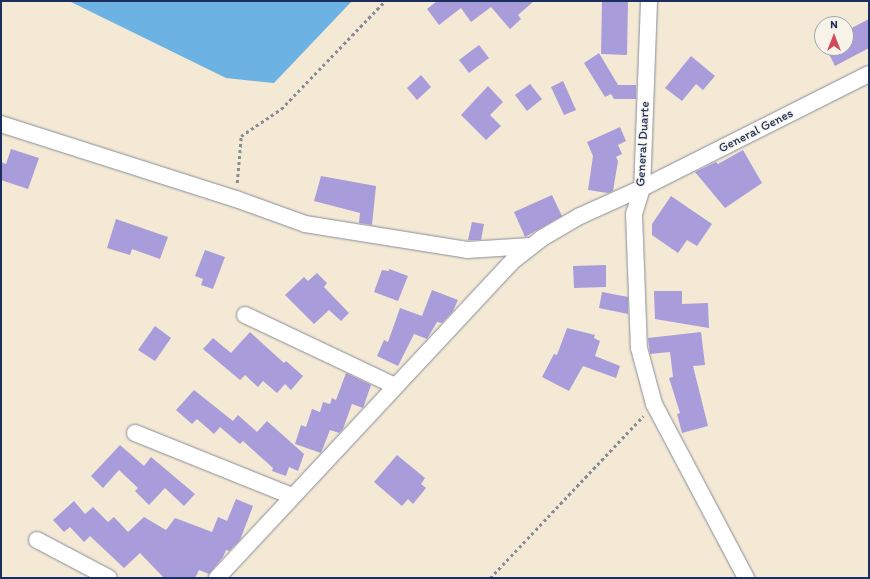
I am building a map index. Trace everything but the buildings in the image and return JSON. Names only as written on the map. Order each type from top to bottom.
[{"type":"street","name":"General Duarte","points":[[649,1],[642,188],[634,214],[639,348],[654,404],[746,578]]},
{"type":"street","name":"General Genes","points":[[217,578],[514,260],[531,246],[580,216],[642,188],[869,74]]},
{"type":"street","points":[[1,124],[236,199],[305,224],[467,250],[531,246]]},
{"type":"street","points":[[245,315],[395,386]]},
{"type":"street","points":[[135,433],[292,496]]},
{"type":"street","points":[[37,540],[109,578]]},
{"type":"path","points":[[236,199],[241,136],[281,110],[386,1]]},
{"type":"path","points":[[490,578],[654,404]]},
{"type":"water","points":[[69,1],[352,1],[274,83],[226,78]]}]
